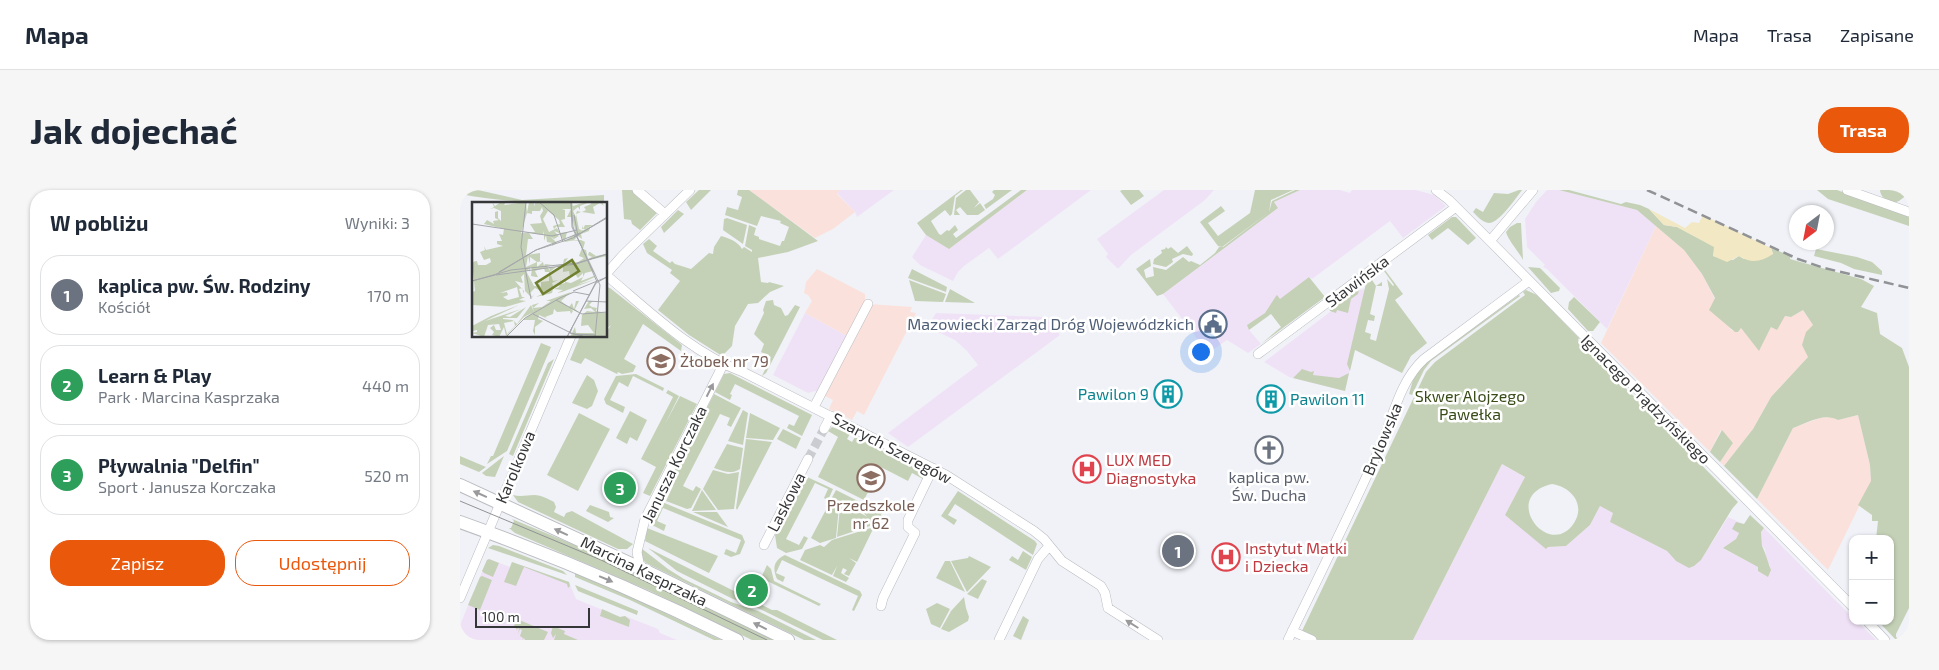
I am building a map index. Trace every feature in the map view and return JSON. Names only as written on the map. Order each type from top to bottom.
[{"type":"main road","name":"Marcina Kasprzaka","points":[[460,485],[640,568],[788,640]]},
{"type":"main road","name":"Marcina Kasprzaka","points":[[460,522],[614,582],[737,640]]},
{"type":"street","points":[[637,190],[666,214]]},
{"type":"street","points":[[608,273],[623,255],[690,190]]},
{"type":"street","points":[[1490,241],[1532,190]]},
{"type":"street","points":[[1847,190],[1909,212]]},
{"type":"street","name":"Ignacego Prądzyńskiego","points":[[1438,191],[1530,281],[1849,603]]},
{"type":"street","name":"Sławińska","points":[[1258,354],[1456,207]]},
{"type":"street","name":"Szarych Szeregów","points":[[608,277],[690,343],[724,363],[933,468],[1034,531],[1066,564],[1101,586],[1107,606],[1158,640]]},
{"type":"street","name":"Brylowska","points":[[1288,640],[1379,448],[1394,409],[1411,374],[1429,355],[1530,281]]},
{"type":"street","points":[[814,407],[868,304]]},
{"type":"street","name":"Karolkowa","points":[[460,598],[463,582],[488,532],[570,338]]},
{"type":"street","name":"Janusza Korczaka","points":[[640,568],[637,552],[645,519],[724,363]]},
{"type":"street","points":[[824,429],[831,416]]},
{"type":"street","name":"Laskowa","points":[[764,545],[808,460]]},
{"type":"street","points":[[881,606],[883,598],[915,533],[908,527],[908,520],[933,468]]},
{"type":"street","points":[[999,640],[1038,559],[1049,546]]},
{"type":"street","points":[[1871,625],[1886,640]]},
{"type":"street","points":[[1292,631],[1312,640]]},
{"type":"shaded area","points":[[749,190],[840,190],[837,194],[855,212],[833,229],[815,238]]},
{"type":"shaded area","points":[[840,190],[894,190],[857,217],[855,212],[837,193]]},
{"type":"shaded area","points":[[1027,190],[1091,190],[998,259],[989,248],[964,266],[953,281],[920,265],[912,257],[926,235],[949,248]]},
{"type":"shaded area","points":[[1164,190],[1214,190],[1205,200],[1131,255],[1117,268],[1106,257],[1108,254],[1097,239]]},
{"type":"shaded area","points":[[1300,190],[1340,190],[1350,193],[1352,190],[1416,190],[1434,195],[1446,206],[1403,238],[1390,221],[1312,279],[1309,277],[1260,318],[1248,324],[1249,330],[1261,344],[1248,353],[1227,340],[1208,353],[1163,294],[1278,208],[1274,202]]},
{"type":"shaded area","points":[[1547,190],[1559,190],[1637,210],[1656,226],[1607,329],[1543,267],[1545,265],[1527,247],[1525,219],[1536,202]]},
{"type":"shaded area","points":[[1656,226],[1684,250],[1702,274],[1731,330],[1738,332],[1741,328],[1759,350],[1771,327],[1785,316],[1791,317],[1803,310],[1813,325],[1808,357],[1771,397],[1753,429],[1724,466],[1720,462],[1733,443],[1721,430],[1710,452],[1601,343]]},
{"type":"shaded area","points":[[817,269],[865,294],[865,303],[912,307],[910,312],[916,313],[864,415],[857,411],[852,420],[829,409],[833,400],[823,395],[847,336],[805,313],[812,301],[804,293],[806,282]]},
{"type":"shaded area","points":[[1368,289],[1345,391],[1289,377],[1264,362],[1359,290]]},
{"type":"shaded area","points":[[805,313],[847,336],[818,392],[808,393],[773,375]]},
{"type":"shaded area","points":[[936,313],[1046,317],[1060,335],[908,447],[888,433],[978,365],[955,340],[927,327]]},
{"type":"shaded area","points":[[1858,415],[1870,465],[1871,482],[1828,570],[1757,499],[1793,428],[1820,418],[1832,417],[1838,420]]},
{"type":"shaded area","points":[[1502,464],[1525,477],[1505,515],[1548,547],[1566,546],[1590,525],[1600,506],[1613,513],[1611,522],[1667,551],[1676,561],[1703,556],[1728,517],[1750,527],[1739,533],[1736,539],[1724,549],[1770,573],[1770,565],[1766,559],[1765,549],[1762,546],[1761,532],[1764,528],[1849,614],[1849,625],[1861,625],[1876,640],[1413,640]]},
{"type":"shaded area","points":[[489,559],[510,567],[512,562],[569,582],[576,599],[620,617],[625,616],[658,629],[660,633],[677,640],[460,640],[460,625]]},
{"type":"green space","points":[[460,190],[478,190],[522,200],[604,195],[604,202],[514,201],[460,194]]},
{"type":"green space","points":[[622,190],[632,190],[658,212],[640,230],[632,224],[631,220],[624,219]]},
{"type":"green space","points":[[699,190],[711,190],[691,210],[686,202]]},
{"type":"green space","points":[[738,190],[749,190],[818,241],[788,252],[758,258],[761,282],[784,286],[770,292],[758,303],[748,304],[735,326],[732,346],[722,356],[689,335],[658,310],[680,281],[670,273],[672,270],[647,253],[643,244],[649,239],[657,246],[653,251],[670,263],[672,261],[675,264],[691,269],[709,253],[713,254],[714,247],[721,236],[735,242],[742,249],[744,247],[752,252],[752,250],[745,246],[749,225],[756,228],[754,235],[759,237],[759,239],[780,246],[789,227],[780,223],[781,221],[761,216],[757,226],[725,215],[727,207],[738,210],[742,197],[737,195]]},
{"type":"green space","points":[[963,190],[955,196],[952,214],[950,216],[945,210],[931,221],[941,235],[955,225],[958,230],[953,234],[956,238],[1021,190],[1027,190],[949,249],[926,235],[917,223]]},
{"type":"green space","points":[[966,190],[970,190],[979,202],[974,208],[980,203],[985,210],[978,215],[967,215],[960,207],[956,210],[960,215],[954,215],[956,198]]},
{"type":"green space","points":[[994,190],[1012,190],[986,209],[984,205],[993,199],[995,195],[992,192]]},
{"type":"green space","points":[[1139,190],[1144,196],[1131,205],[1120,191]]},
{"type":"green space","points":[[1255,190],[1293,190],[1271,200],[1269,212],[1222,247],[1218,246],[1200,222],[1221,206],[1225,211],[1208,223],[1218,236],[1250,213]]},
{"type":"green space","points":[[1295,190],[1300,190],[1274,202],[1278,208],[1163,294],[1157,296],[1136,269],[1150,259],[1151,266],[1144,270],[1146,278],[1154,276],[1153,267],[1166,270],[1183,257],[1189,262],[1200,265],[1215,253],[1219,247],[1223,247],[1269,212],[1272,201]]},
{"type":"green space","points":[[1522,190],[1512,204],[1493,222],[1489,223],[1480,219],[1473,212],[1476,208],[1483,212],[1494,193],[1508,194]]},
{"type":"green space","points":[[1559,190],[1569,190],[1621,204],[1626,202],[1640,205],[1649,209],[1664,225],[1677,227],[1715,247],[1713,256],[1733,260],[1739,256],[1744,259],[1773,254],[1771,248],[1791,256],[1790,259],[1861,279],[1874,286],[1861,307],[1877,313],[1880,334],[1902,348],[1909,367],[1909,608],[1896,634],[1896,637],[1901,640],[1896,640],[1882,625],[1894,625],[1894,535],[1876,535],[1878,521],[1872,521],[1872,515],[1858,505],[1871,481],[1870,465],[1858,415],[1838,420],[1827,417],[1821,418],[1793,428],[1757,499],[1724,466],[1753,429],[1771,397],[1808,357],[1802,345],[1806,332],[1813,325],[1803,310],[1791,317],[1785,316],[1777,330],[1771,327],[1759,351],[1741,328],[1738,332],[1735,332],[1709,310],[1715,298],[1702,274],[1684,250],[1637,210]]},
{"type":"green space","points":[[1817,190],[1837,190],[1909,216],[1909,226],[1828,199]]},
{"type":"green space","points":[[1880,190],[1900,190],[1909,192],[1909,194],[1899,201],[1893,202],[1884,198]]},
{"type":"green space","points":[[678,210],[684,214],[664,233],[661,227]]},
{"type":"green space","points":[[1452,217],[1456,217],[1476,238],[1468,245],[1448,228],[1432,240],[1428,235]]},
{"type":"green space","points":[[727,218],[747,225],[743,244],[723,230],[724,219]]},
{"type":"green space","points":[[1517,223],[1521,223],[1523,260],[1506,232]]},
{"type":"green space","points":[[1187,246],[1193,254],[1192,256],[1183,254],[1172,259],[1173,262],[1166,267],[1153,264],[1154,259],[1166,247],[1168,249],[1171,247],[1178,253]]},
{"type":"green space","points":[[1816,250],[1821,250],[1857,257],[1872,262],[1882,271],[1882,275],[1854,269],[1841,263],[1814,256]]},
{"type":"green space","points":[[1528,267],[1540,268],[1560,288],[1559,291],[1551,293]]},
{"type":"green space","points":[[912,269],[947,287],[946,292],[908,278]]},
{"type":"green space","points":[[1385,270],[1403,294],[1395,300],[1427,343],[1411,356],[1402,373],[1355,350],[1350,371],[1347,364],[1367,279],[1371,276],[1374,278],[1372,280],[1376,286],[1370,314],[1375,316],[1374,321],[1368,320],[1365,332],[1371,334],[1370,339],[1376,341],[1389,289],[1387,279],[1394,285]]},
{"type":"green space","points":[[1309,277],[1325,297],[1261,344],[1281,327],[1271,314],[1249,330],[1247,325],[1265,313],[1277,295],[1280,299]]},
{"type":"green space","points":[[909,280],[946,294],[943,302],[915,301]]},
{"type":"green space","points":[[1360,284],[1358,294],[1351,299],[1348,313],[1337,310],[1336,313],[1330,311],[1329,307]]},
{"type":"green space","points":[[608,287],[682,345],[681,351],[643,324],[624,359],[636,366],[633,372],[622,374],[618,372],[617,374],[585,358],[581,364],[570,360],[579,338],[608,338],[608,329],[611,325],[608,327]]},
{"type":"green space","points":[[950,289],[975,303],[945,302]]},
{"type":"green space","name":"Skwer Alojzego Pawełka","points":[[1526,290],[1537,295],[1579,338],[1578,340],[1738,502],[1701,560],[1689,568],[1676,561],[1667,551],[1610,522],[1613,513],[1600,506],[1590,525],[1566,546],[1548,547],[1546,549],[1505,515],[1525,477],[1502,464],[1413,640],[1316,640],[1301,633],[1426,372],[1435,362],[1525,295],[1523,292]],"holes":[[[1552,484],[1559,486],[1575,498],[1578,509],[1574,523],[1564,533],[1553,535],[1542,531],[1534,522],[1529,512],[1530,500],[1537,491]]]},
{"type":"green space","points":[[1519,295],[1431,361],[1424,370],[1412,395],[1409,394],[1414,376],[1424,364]]},
{"type":"green space","points":[[1574,297],[1600,322],[1593,331],[1588,331],[1568,309],[1569,302]]},
{"type":"green space","points":[[773,300],[774,305],[781,308],[785,316],[788,315],[795,305],[800,307],[766,373],[762,376],[771,357],[761,352],[764,344],[754,334],[764,313],[766,301]]},
{"type":"green space","points":[[541,343],[551,347],[507,451],[487,464],[491,456],[493,456]]},
{"type":"green space","points":[[554,359],[513,456],[509,454],[548,363]]},
{"type":"green space","points":[[1302,369],[1314,371],[1313,375],[1339,378],[1349,373],[1345,391],[1293,378]]},
{"type":"green space","points":[[730,373],[812,415],[802,436],[787,428],[789,424],[794,426],[799,416],[735,384],[730,394],[732,395],[730,400],[715,392],[724,374]]},
{"type":"green space","points":[[636,374],[664,388],[663,391],[633,376],[628,387],[619,382],[610,400],[625,407],[623,413],[606,404],[604,399],[616,376]]},
{"type":"green space","points":[[587,375],[594,380],[598,391],[592,406],[587,409],[572,403]]},
{"type":"green space","points":[[668,390],[679,396],[665,424],[680,396],[697,404],[650,496],[643,493],[656,467],[641,459],[673,397],[666,393]]},
{"type":"green space","points":[[714,394],[741,408],[731,427],[727,425],[730,418],[720,414],[683,486],[693,491],[696,486],[701,489],[691,508],[687,509],[666,501],[673,486],[672,477]]},
{"type":"green space","points":[[743,410],[748,413],[743,445],[728,441]]},
{"type":"green space","points":[[630,411],[647,420],[637,441],[630,437],[627,444],[616,438]]},
{"type":"green space","points":[[579,413],[610,429],[578,491],[547,475]]},
{"type":"green space","points":[[750,413],[780,428],[773,440],[746,438]]},
{"type":"green space","points":[[832,427],[850,434],[847,439],[852,442],[855,437],[926,473],[923,479],[912,473],[908,481],[875,464],[868,477],[874,480],[864,500],[818,477],[838,437],[828,431]]},
{"type":"green space","points":[[783,429],[801,438],[796,449],[777,439]]},
{"type":"green space","points":[[1722,430],[1733,443],[1720,462],[1710,452]]},
{"type":"green space","points":[[746,439],[772,442],[737,510],[736,508]]},
{"type":"green space","points":[[727,444],[743,448],[740,469],[733,472],[714,468]]},
{"type":"green space","points":[[460,456],[486,467],[479,472],[460,464]]},
{"type":"green space","points":[[504,456],[495,477],[486,476],[482,473]]},
{"type":"green space","points":[[713,470],[728,474],[739,472],[734,509],[718,510],[703,489]]},
{"type":"green space","points":[[805,476],[833,489],[828,500],[824,498],[828,489],[815,483],[786,539],[799,545],[804,536],[808,538],[802,549],[786,553],[777,548],[775,535]]},
{"type":"green space","points":[[702,490],[716,510],[692,511]]},
{"type":"green space","points":[[836,490],[864,504],[861,512],[830,501]]},
{"type":"green space","points":[[958,491],[1035,541],[1037,544],[1033,555],[955,504],[948,515],[957,520],[954,525],[941,516]]},
{"type":"green space","points":[[513,495],[545,497],[554,502],[556,507],[554,512],[564,517],[566,513],[572,511],[633,544],[627,549],[618,549],[518,502]]},
{"type":"green space","points":[[662,502],[742,535],[745,542],[740,554],[731,557],[724,554],[726,549],[736,553],[741,540],[663,508],[657,521],[666,525],[664,531],[648,523],[658,503]]},
{"type":"green space","points":[[830,502],[839,506],[836,538],[820,543],[811,538]]},
{"type":"green space","points":[[590,505],[609,512],[610,517],[614,518],[608,522],[586,511]]},
{"type":"green space","points":[[865,505],[882,513],[876,524],[837,537],[840,507],[861,513],[867,517],[862,511]]},
{"type":"green space","points":[[693,512],[717,512],[728,527]]},
{"type":"green space","points":[[1750,515],[1764,528],[1761,532],[1762,546],[1771,570],[1768,577],[1758,571],[1758,567],[1723,548],[1736,539],[1739,533],[1732,529],[1736,522],[1744,524]]},
{"type":"green space","points":[[512,519],[611,560],[774,640],[752,640],[650,591],[515,533],[509,528],[511,528],[514,521]]},
{"type":"green space","points":[[874,527],[857,562],[849,558],[856,563],[849,576],[844,574],[847,570],[843,568],[841,573],[849,578],[846,582],[833,576],[837,566],[832,575],[800,560],[805,550],[820,545],[824,547],[832,540]]},
{"type":"green space","points":[[647,528],[718,556],[709,573],[645,541]]},
{"type":"green space","points":[[493,545],[563,571],[567,575],[488,548]]},
{"type":"green space","points":[[641,548],[684,579],[731,602],[758,611],[816,640],[804,640],[646,563],[641,556]]},
{"type":"green space","points":[[648,548],[837,640],[823,640],[760,609],[733,599],[677,571]]},
{"type":"green space","points":[[1023,551],[1032,557],[1026,570],[1009,560],[1012,556],[1018,560]]},
{"type":"green space","points":[[785,555],[860,591],[862,595],[854,611],[852,610],[858,596],[782,560],[776,573],[785,577],[783,582],[777,579],[775,571],[776,562]]},
{"type":"green space","points":[[969,556],[991,567],[967,592],[951,561],[968,558]]},
{"type":"green space","points":[[489,559],[499,563],[493,577],[482,571]]},
{"type":"green space","points":[[945,561],[950,561],[965,592],[936,578]]},
{"type":"green space","points":[[512,562],[569,582],[570,586],[568,588],[567,584],[524,567],[516,586],[504,582]]},
{"type":"green space","points":[[767,565],[771,569],[774,581],[821,604],[819,606],[761,578]]},
{"type":"green space","points":[[575,573],[638,600],[721,640],[714,640],[630,600],[575,577]]},
{"type":"green space","points":[[482,576],[492,580],[480,610],[468,605]]},
{"type":"green space","points":[[982,579],[987,581],[978,599],[967,594]]},
{"type":"green space","points":[[575,585],[638,611],[637,615],[578,591]]},
{"type":"green space","points":[[964,597],[969,617],[968,621],[949,632],[941,629],[951,611]]},
{"type":"green space","points":[[937,603],[950,609],[940,628],[931,624],[926,609]]},
{"type":"green space","points":[[602,609],[620,617],[625,616],[630,620],[629,627],[600,616]]},
{"type":"green space","points":[[1023,616],[1029,620],[1021,640],[1013,636]]},
{"type":"green space","points":[[517,619],[548,632],[544,640],[525,640],[524,638],[522,640],[523,638],[520,636],[522,630],[520,629],[518,634],[519,629],[517,630],[514,626]]},
{"type":"green space","points":[[553,626],[565,631],[564,634],[578,640],[554,640],[556,634],[553,638],[551,633]]},
{"type":"sand","points":[[1649,209],[1685,228],[1692,222],[1699,223],[1703,215],[1771,248],[1773,254],[1756,261],[1739,256],[1727,262],[1713,256],[1714,247],[1677,227],[1664,225]]},
{"type":"tunnel","points":[[808,459],[824,429]]},
{"type":"tram line","points":[[460,501],[601,560],[767,640]]},
{"type":"railway","points":[[1647,190],[1798,259],[1824,268],[1909,288]]},
{"type":"place","name":"Mazowiecki Zarząd Dróg Wojewódzkich","points":[[1213,324]]},
{"type":"place","name":"Żłobek nr 79","points":[[661,361]]},
{"type":"place","name":"Pawilon 9","points":[[1168,394]]},
{"type":"place","name":"Pawilon 11","points":[[1271,399]]},
{"type":"place","name":"kaplica pw. Św. Ducha","points":[[1269,450]]},
{"type":"place","name":"LUX MED Diagnostyka","points":[[1087,469]]},
{"type":"place","name":"Przedszkole nr 62","points":[[871,478]]},
{"type":"place","name":"Pływalnia \"Delfin\"","points":[[620,488]]},
{"type":"place","name":"kaplica pw. Św. Rodziny","points":[[1178,551]]},
{"type":"place","name":"Instytut Matki i Dziecka","points":[[1226,557]]},
{"type":"place","name":"Learn & Play","points":[[752,590]]}]
